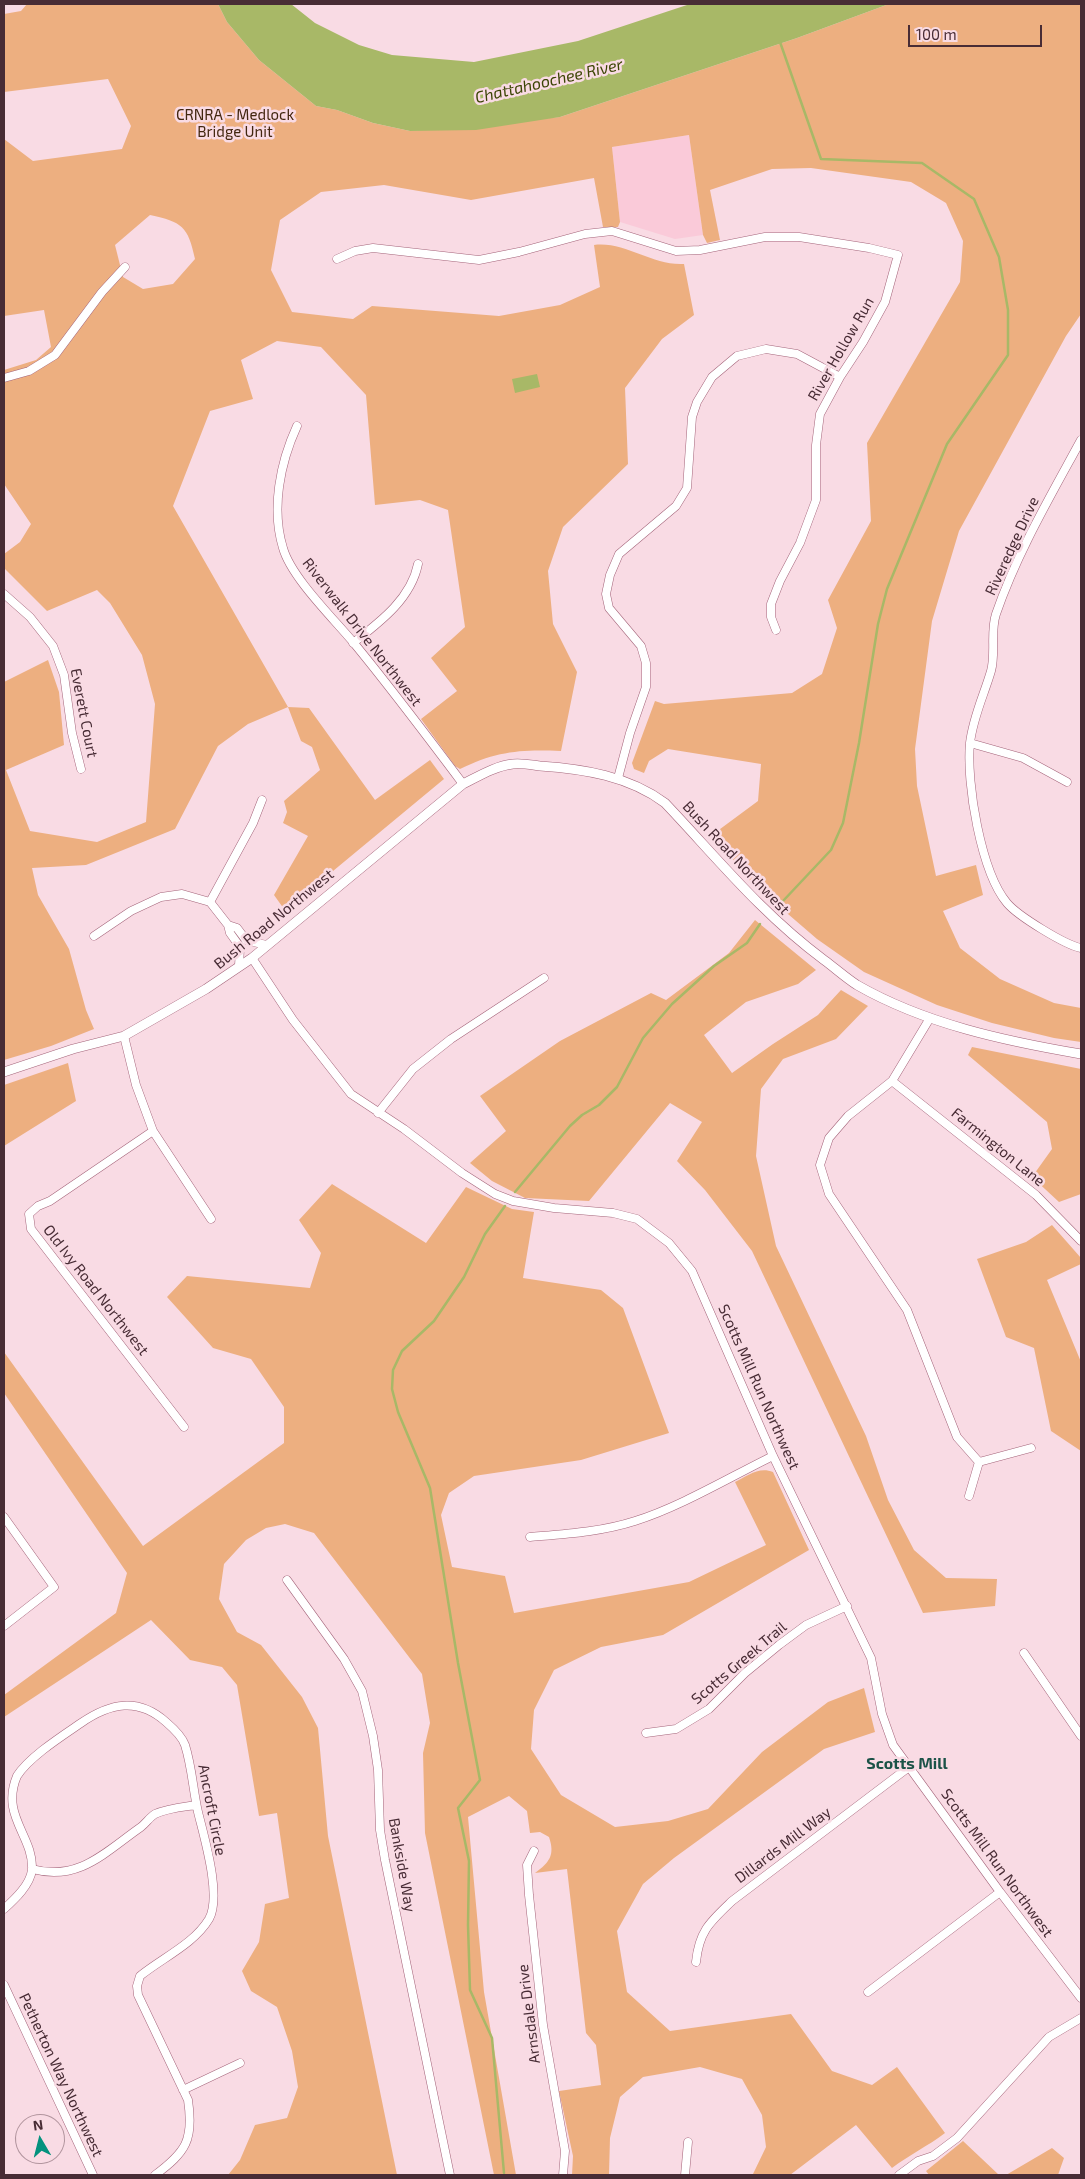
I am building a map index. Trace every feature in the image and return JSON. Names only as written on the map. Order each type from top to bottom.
[{"type":"street","name":"River Hollow Run","points":[[337,259],[355,251],[373,248],[479,260],[519,252],[585,234],[612,231],[676,251],[700,250],[765,237],[799,237],[869,248],[898,255],[885,302],[820,414],[816,445],[816,500],[800,543],[780,581],[771,604],[771,617],[776,630]]},
{"type":"street","points":[[4,378],[29,371],[55,355],[102,292],[125,267]]},
{"type":"street","points":[[618,778],[630,733],[646,687],[646,664],[641,646],[609,608],[606,594],[610,575],[619,554],[676,506],[687,488],[692,417],[697,402],[712,377],[737,356],[766,349],[797,354],[840,377]]},
{"type":"street","name":"Riverwalk Drive Northwest","points":[[297,426],[289,444],[277,511],[284,551],[301,580],[354,643],[463,784]]},
{"type":"street","name":"Riveredge Drive","points":[[1081,440],[1030,534],[1006,587],[995,617],[992,669],[977,708],[970,743],[970,778],[984,858],[997,887],[1008,904],[1049,934],[1081,948]]},
{"type":"street","points":[[354,643],[386,618],[408,591],[415,578],[418,564]]},
{"type":"street","name":"Everett Court","points":[[4,594],[30,617],[52,646],[64,675],[72,733],[81,769]]},
{"type":"street","points":[[970,743],[1023,758],[1067,782]]},
{"type":"street","name":"Bush Road Northwest","points":[[4,1072],[73,1049],[124,1036],[206,989],[252,958],[266,944],[463,784],[487,771],[514,764],[569,768],[618,778],[649,791],[665,802],[749,896],[813,952],[857,985],[930,1018],[998,1038],[1081,1054]]},
{"type":"street","points":[[210,902],[253,823],[262,800]]},
{"type":"street","points":[[94,936],[131,911],[161,897],[182,894],[210,902],[228,925],[230,933],[240,947],[239,966]]},
{"type":"street","points":[[228,925],[236,928],[246,940],[266,944]]},
{"type":"street","name":"Scotts Mill Run Northwest","points":[[252,958],[293,1020],[350,1094],[404,1129],[462,1173],[495,1194],[513,1201],[554,1208],[613,1213],[637,1219],[669,1243],[692,1271],[773,1456],[871,1658],[882,1714],[893,1745],[1000,1892],[1081,1998]]},
{"type":"street","points":[[378,1113],[413,1069],[451,1039],[544,978]]},
{"type":"street","points":[[930,1018],[892,1081],[848,1116],[829,1138],[820,1165],[829,1194],[907,1310],[957,1437],[979,1462]]},
{"type":"street","points":[[124,1036],[136,1085],[153,1131],[211,1219]]},
{"type":"street","name":"Farmington Lane","points":[[892,1081],[1036,1195],[1081,1241]]},
{"type":"street","name":"Old Ivy Road Northwest","points":[[153,1131],[58,1196],[38,1206],[29,1214],[28,1221],[31,1229],[184,1427]]},
{"type":"street","points":[[979,1462],[1031,1448]]},
{"type":"street","points":[[530,1537],[583,1532],[635,1521],[656,1514],[773,1456]]},
{"type":"street","points":[[969,1496],[979,1462]]},
{"type":"street","points":[[4,1517],[54,1587],[4,1626]]},
{"type":"street","name":"Bankside Way","points":[[287,1580],[344,1658],[362,1691],[373,1736],[378,1770],[380,1830],[384,1853],[450,2175]]},
{"type":"street","name":"Scotts Greek Trail","points":[[646,1733],[676,1729],[709,1709],[745,1673],[779,1645],[806,1626],[847,1606]]},
{"type":"street","points":[[1024,1653],[1080,1734]]},
{"type":"street","name":"Ancroft Circle","points":[[32,1869],[25,1844],[12,1816],[12,1790],[17,1777],[25,1766],[100,1711],[117,1706],[131,1705],[144,1708],[158,1715],[173,1728],[184,1743],[210,1872],[214,1907],[209,1919],[199,1932],[140,1976],[137,1986],[138,1995],[184,2090],[190,2113],[188,2141],[174,2161],[155,2175]]},
{"type":"street","name":"Dillards Mill Way","points":[[696,1962],[698,1943],[704,1932],[714,1918],[732,1901],[910,1767]]},
{"type":"street","points":[[4,1909],[21,1891],[32,1869],[44,1873],[76,1870],[104,1854],[153,1816],[163,1811],[196,1805]]},
{"type":"street","name":"Arnsdale Drive","points":[[534,1851],[526,1864],[545,2041],[565,2150],[563,2175]]},
{"type":"street","points":[[868,1992],[1000,1892]]},
{"type":"street","name":"Petherton Way Northwest","points":[[4,1986],[93,2175]]},
{"type":"street","points":[[898,2175],[918,2162],[933,2156],[957,2138],[1050,2037],[1081,2018]]},
{"type":"street","points":[[184,2090],[240,2064]]},
{"type":"street","points":[[685,2175],[688,2142]]},
{"type":"shaded area","points":[[689,135],[703,235],[675,239],[620,222],[612,147]]},
{"type":"green space","name":"CRNRA - Medlock Bridge Unit","points":[[27,4],[218,4],[227,22],[259,60],[316,106],[337,110],[373,123],[410,131],[560,117],[797,38],[889,4],[1081,4],[1081,314],[1066,336],[959,531],[932,621],[915,749],[917,786],[936,876],[976,865],[983,895],[943,911],[960,948],[1000,979],[1054,1003],[1081,1008],[1081,1042],[1054,1038],[992,1023],[937,1005],[864,972],[817,939],[752,883],[712,835],[758,801],[761,764],[668,749],[649,761],[644,773],[634,769],[632,763],[655,701],[664,704],[792,693],[822,674],[837,628],[828,600],[871,521],[867,443],[960,282],[963,241],[946,203],[911,182],[811,168],[772,169],[710,190],[720,240],[707,243],[703,235],[689,135],[612,147],[620,222],[618,227],[603,227],[594,178],[471,200],[384,185],[321,192],[280,220],[271,270],[292,312],[353,319],[372,306],[499,316],[560,305],[600,287],[594,245],[617,247],[672,264],[684,264],[694,315],[662,339],[625,388],[628,464],[563,527],[548,571],[553,624],[577,672],[561,751],[534,750],[509,752],[485,758],[460,769],[455,766],[421,719],[457,691],[431,658],[465,627],[448,510],[420,500],[375,505],[366,395],[321,347],[277,341],[241,360],[253,399],[210,411],[173,506],[288,707],[248,724],[218,746],[175,829],[86,865],[32,868],[38,895],[69,949],[86,1010],[94,1029],[51,1046],[4,1060],[4,682],[48,660],[59,692],[64,745],[6,770],[30,831],[97,842],[146,822],[155,704],[142,655],[110,603],[97,590],[47,611],[4,568],[4,554],[20,542],[31,524],[4,484],[4,370],[36,360],[51,347],[44,310],[4,316],[4,139],[33,161],[122,149],[131,126],[108,79],[4,92],[4,14],[21,11]],"holes":[[[150,215],[170,220],[182,227],[190,239],[195,259],[173,284],[143,289],[123,277],[115,245]]]},
{"type":"green space","points":[[288,707],[309,708],[375,800],[430,760],[444,779],[327,876],[308,886],[284,909],[274,895],[308,836],[283,823],[287,812],[284,801],[320,770],[312,747],[301,741]]},
{"type":"green space","points":[[755,920],[816,970],[798,984],[746,1002],[704,1035],[732,1073],[818,1015],[841,990],[868,1006],[836,1039],[783,1059],[761,1089],[756,1156],[776,1246],[866,1436],[888,1500],[914,1550],[946,1578],[997,1579],[995,1606],[923,1613],[752,1251],[705,1190],[677,1161],[702,1122],[670,1103],[589,1201],[525,1198],[492,1181],[470,1163],[506,1131],[480,1096],[560,1041],[651,993],[666,1000],[729,953]]},
{"type":"green space","points":[[972,1047],[1081,1069],[1081,1194],[1059,1202],[1032,1177],[1052,1149],[1047,1122],[968,1055]]},
{"type":"green space","points":[[68,1063],[76,1101],[4,1146],[4,1085]]},
{"type":"green space","points":[[332,1184],[426,1243],[466,1187],[512,1209],[534,1212],[523,1278],[601,1290],[623,1308],[669,1433],[581,1460],[474,1476],[449,1493],[441,1515],[452,1567],[505,1576],[514,1613],[689,1582],[766,1545],[735,1482],[758,1471],[768,1470],[773,1472],[809,1550],[663,1635],[601,1647],[554,1670],[534,1710],[531,1749],[561,1795],[615,1827],[668,1821],[708,1809],[762,1752],[828,1702],[864,1688],[875,1732],[824,1749],[674,1858],[643,1884],[617,1931],[627,1992],[670,2031],[791,2014],[832,2071],[872,2085],[897,2067],[945,2133],[892,2168],[856,2125],[790,2175],[754,2175],[766,2147],[762,2115],[742,2079],[700,2067],[643,2077],[620,2097],[610,2138],[609,2175],[572,2175],[573,2156],[559,2091],[601,2085],[596,2045],[586,2033],[567,1869],[535,1873],[550,1858],[551,1843],[549,1837],[540,1832],[530,1833],[527,1811],[509,1796],[468,1817],[484,1992],[516,2175],[494,2175],[425,1833],[423,1753],[430,1723],[422,1674],[314,1533],[285,1524],[266,1528],[246,1540],[224,1564],[219,1599],[237,1632],[261,1645],[302,1697],[318,1728],[328,1836],[397,2175],[228,2175],[240,2160],[255,2125],[287,2118],[298,2087],[292,2051],[277,2007],[251,1991],[242,1971],[259,1942],[265,1904],[289,1898],[277,1813],[259,1816],[237,1685],[222,1667],[190,1660],[151,1620],[4,1717],[4,1695],[116,1613],[127,1573],[4,1393],[4,1352],[143,1546],[284,1443],[284,1407],[251,1359],[213,1348],[167,1297],[187,1276],[310,1288],[321,1253],[299,1220]]},
{"type":"green space","points":[[1052,1225],[1081,1258],[1081,1264],[1047,1280],[1081,1362],[1081,1451],[1051,1431],[1034,1348],[1006,1337],[977,1259],[1026,1242]]},
{"type":"green space","points":[[963,2141],[999,2175],[929,2175],[926,2171]]},
{"type":"green space","points":[[1052,2148],[1064,2158],[1058,2175],[1006,2175]]},
{"type":"water","name":"Chattahoochee River","points":[[218,4],[291,4],[315,23],[359,45],[392,55],[474,62],[578,41],[690,4],[889,4],[797,38],[560,117],[476,130],[410,131],[373,123],[337,110],[316,106],[259,60],[227,22]]},
{"type":"water","points":[[537,374],[540,387],[515,393],[512,379]]},
{"type":"waterway","points":[[780,42],[821,159],[922,163],[974,199],[999,257],[1008,310],[1008,355],[947,444],[887,589],[878,624],[859,743],[843,823],[831,850],[783,901]]},
{"type":"waterway","points":[[515,1192],[570,1126],[582,1115],[599,1105],[617,1087],[643,1038],[672,1004],[714,966],[747,943],[760,924]]},
{"type":"waterway","points":[[504,2173],[492,2038],[470,1990],[469,1861],[458,1808],[480,1780],[458,1663],[430,1488],[398,1412],[392,1389],[393,1370],[402,1351],[434,1321],[464,1277],[485,1234],[505,1206]]},
{"type":"district","name":"Scotts Mill","points":[[907,1764]]}]
